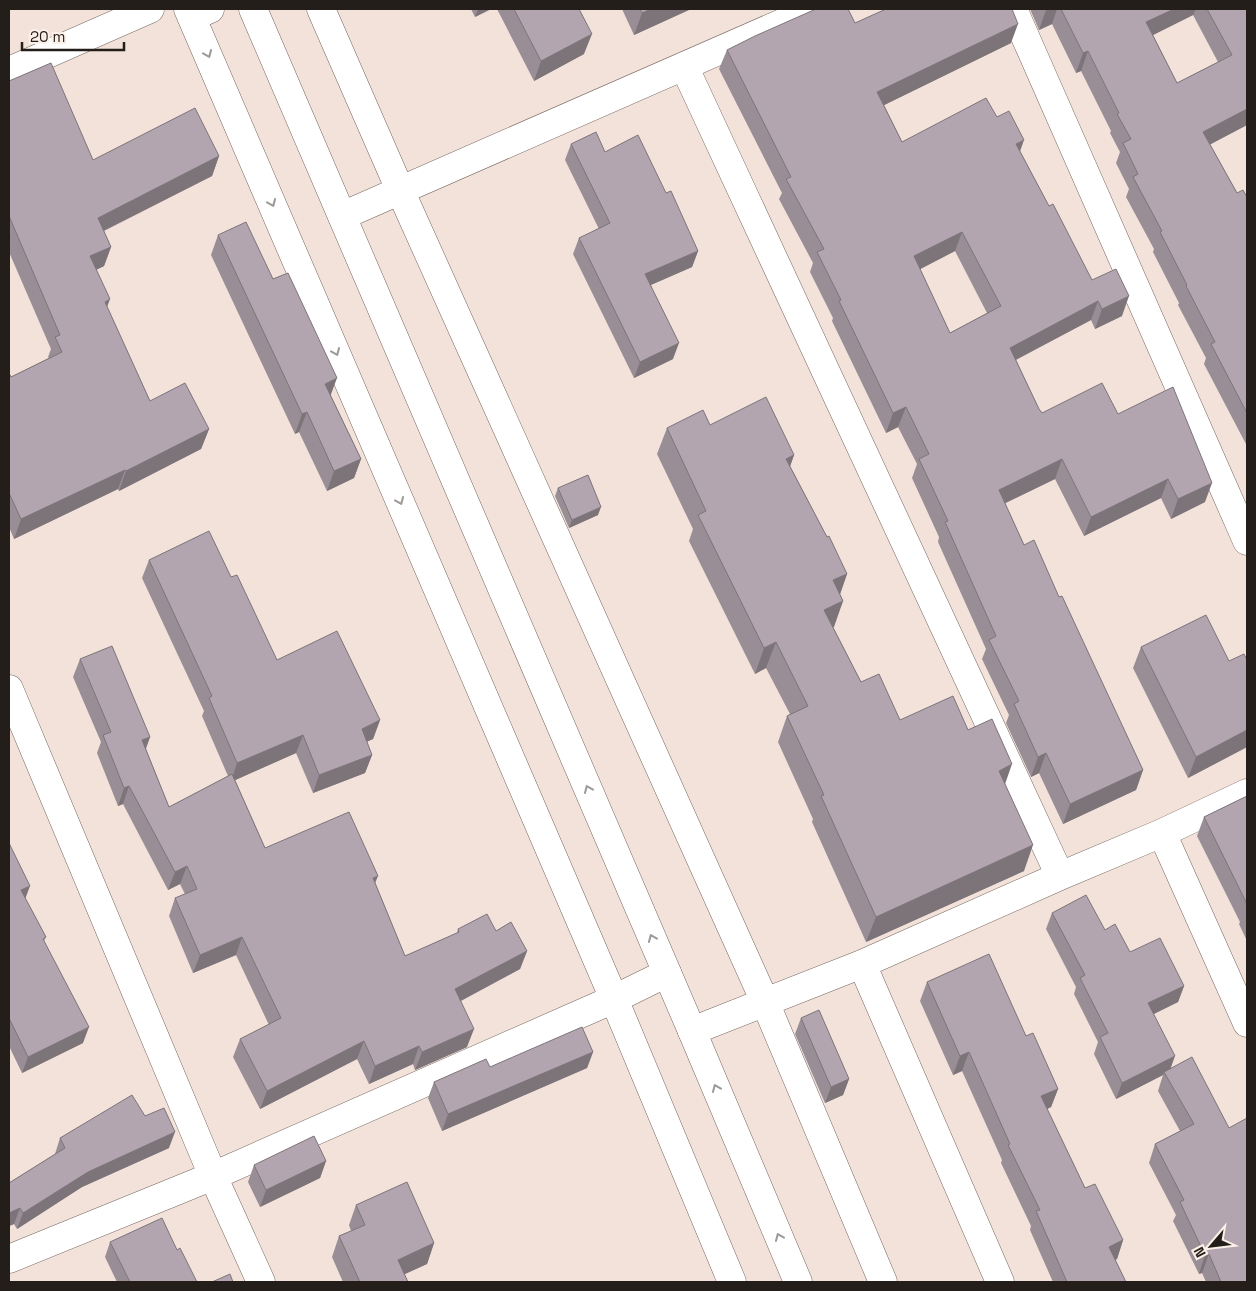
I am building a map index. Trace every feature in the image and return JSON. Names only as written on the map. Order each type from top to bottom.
[{"type":"street","points":[[9,72],[150,9]]},
{"type":"street","points":[[253,9],[798,1282]]},
{"type":"street","points":[[321,9],[400,190],[765,1002],[884,1282]]},
{"type":"street","points":[[342,216],[814,9]]},
{"type":"street","points":[[1013,9],[1247,542]]},
{"type":"street","points":[[197,11],[732,1282]]},
{"type":"street","points":[[684,66],[1060,876]]},
{"type":"street","points":[[9,689],[213,1176],[261,1282]]},
{"type":"street","points":[[692,1031],[862,964],[1060,876],[1162,834],[1247,793]]},
{"type":"street","points":[[1162,834],[1247,1023]]},
{"type":"street","points":[[862,964],[1000,1282]]},
{"type":"street","points":[[9,1259],[213,1176],[614,999],[667,973]]},
{"type":"building","points":[[514,9],[579,9],[592,34],[541,61]]},
{"type":"building","points":[[640,9],[651,9],[642,13]]},
{"type":"building","points":[[816,9],[848,9],[855,23],[886,9],[1012,9],[1018,24],[877,92],[902,142],[986,98],[997,117],[1009,111],[1024,140],[1016,144],[1049,206],[1053,204],[1092,280],[1116,269],[1129,296],[1102,309],[1098,301],[1010,348],[1039,409],[1042,413],[1102,383],[1118,414],[1173,387],[1212,483],[1178,499],[1168,479],[1091,517],[1062,459],[999,490],[1024,545],[1034,540],[1059,597],[1062,596],[1143,770],[1070,804],[1046,753],[1038,757],[1014,704],[1019,701],[989,640],[996,636],[945,522],[948,521],[919,459],[929,454],[906,407],[893,413],[817,252],[824,249],[786,179],[791,177],[727,50]],"holes":[[[962,232],[1001,306],[950,333],[914,256]]]},
{"type":"building","points":[[1061,9],[1174,9],[1146,22],[1177,83],[1232,55],[1207,9],[1247,9],[1247,109],[1203,132],[1237,193],[1243,190],[1247,197],[1247,413],[1211,344],[1215,342],[1160,232],[1162,231],[1133,177],[1138,174],[1123,143],[1131,139],[1117,114],[1119,113],[1088,51],[1083,53]]},
{"type":"building","points":[[51,63],[93,160],[195,108],[219,156],[98,218],[111,247],[90,256],[110,299],[105,302],[150,401],[185,383],[209,429],[126,471],[21,519],[9,493],[9,373],[11,377],[62,352],[55,337],[60,335],[9,216],[9,81]]},
{"type":"building","points":[[596,132],[605,152],[638,135],[666,193],[671,191],[698,251],[645,274],[679,343],[640,362],[579,238],[610,223],[571,144]]},
{"type":"building","points":[[246,222],[273,279],[288,273],[337,378],[325,384],[361,459],[334,471],[307,412],[302,414],[218,235]]},
{"type":"building","points":[[766,397],[794,455],[786,459],[827,537],[829,536],[847,574],[833,580],[843,601],[824,610],[861,682],[879,674],[900,720],[953,696],[968,730],[992,719],[1012,764],[999,771],[1033,845],[876,917],[821,796],[824,795],[787,716],[808,706],[776,642],[764,648],[698,515],[706,511],[667,428],[703,410],[710,425]]},
{"type":"building","points":[[588,475],[601,507],[572,520],[558,488]]},
{"type":"building","points":[[209,531],[231,577],[237,575],[277,660],[337,631],[380,720],[362,729],[372,755],[319,775],[303,735],[237,763],[209,698],[212,696],[149,560]]},
{"type":"building","points":[[1206,615],[1229,661],[1244,654],[1247,660],[1247,730],[1196,757],[1141,647]]},
{"type":"building","points":[[112,646],[150,737],[142,740],[169,807],[232,774],[265,848],[349,812],[378,876],[373,878],[405,956],[459,932],[458,929],[487,914],[496,931],[511,922],[527,951],[455,989],[474,1029],[422,1052],[419,1046],[375,1066],[364,1041],[267,1091],[240,1039],[281,1018],[242,937],[200,955],[175,898],[197,889],[187,866],[175,872],[129,786],[124,788],[103,735],[111,732],[80,659]]},
{"type":"building","points":[[1247,796],[1247,904],[1204,817]]},
{"type":"building","points":[[9,843],[30,886],[21,890],[46,937],[43,939],[89,1027],[28,1057],[9,1018]]},
{"type":"building","points":[[1086,895],[1105,930],[1115,924],[1130,952],[1160,938],[1184,986],[1148,1003],[1175,1056],[1122,1083],[1100,1037],[1108,1033],[1080,978],[1085,975],[1052,913]]},
{"type":"building","points":[[989,954],[1026,1036],[1033,1033],[1058,1089],[1041,1096],[1085,1188],[1095,1184],[1123,1240],[1109,1247],[1126,1282],[1067,1282],[1036,1211],[1040,1210],[1008,1145],[1010,1144],[969,1052],[960,1056],[927,982]]},
{"type":"building","points":[[819,1010],[849,1079],[831,1087],[801,1018]]},
{"type":"building","points":[[582,1027],[593,1052],[448,1114],[434,1082],[486,1059],[490,1067]]},
{"type":"building","points":[[1192,1057],[1229,1128],[1247,1118],[1247,1282],[1221,1282],[1209,1254],[1205,1255],[1180,1202],[1184,1200],[1155,1144],[1194,1124],[1164,1072]]},
{"type":"building","points":[[132,1095],[145,1116],[164,1108],[175,1132],[88,1172],[23,1213],[20,1208],[9,1213],[9,1183],[65,1148],[60,1138]]},
{"type":"building","points":[[314,1136],[326,1161],[266,1190],[254,1165]]},
{"type":"building","points":[[407,1182],[434,1243],[398,1260],[408,1282],[360,1282],[339,1236],[365,1225],[356,1205]]},
{"type":"building","points":[[162,1218],[177,1250],[180,1248],[197,1282],[130,1282],[110,1242]]},
{"type":"building","points":[[230,1274],[233,1282],[212,1282]]}]
